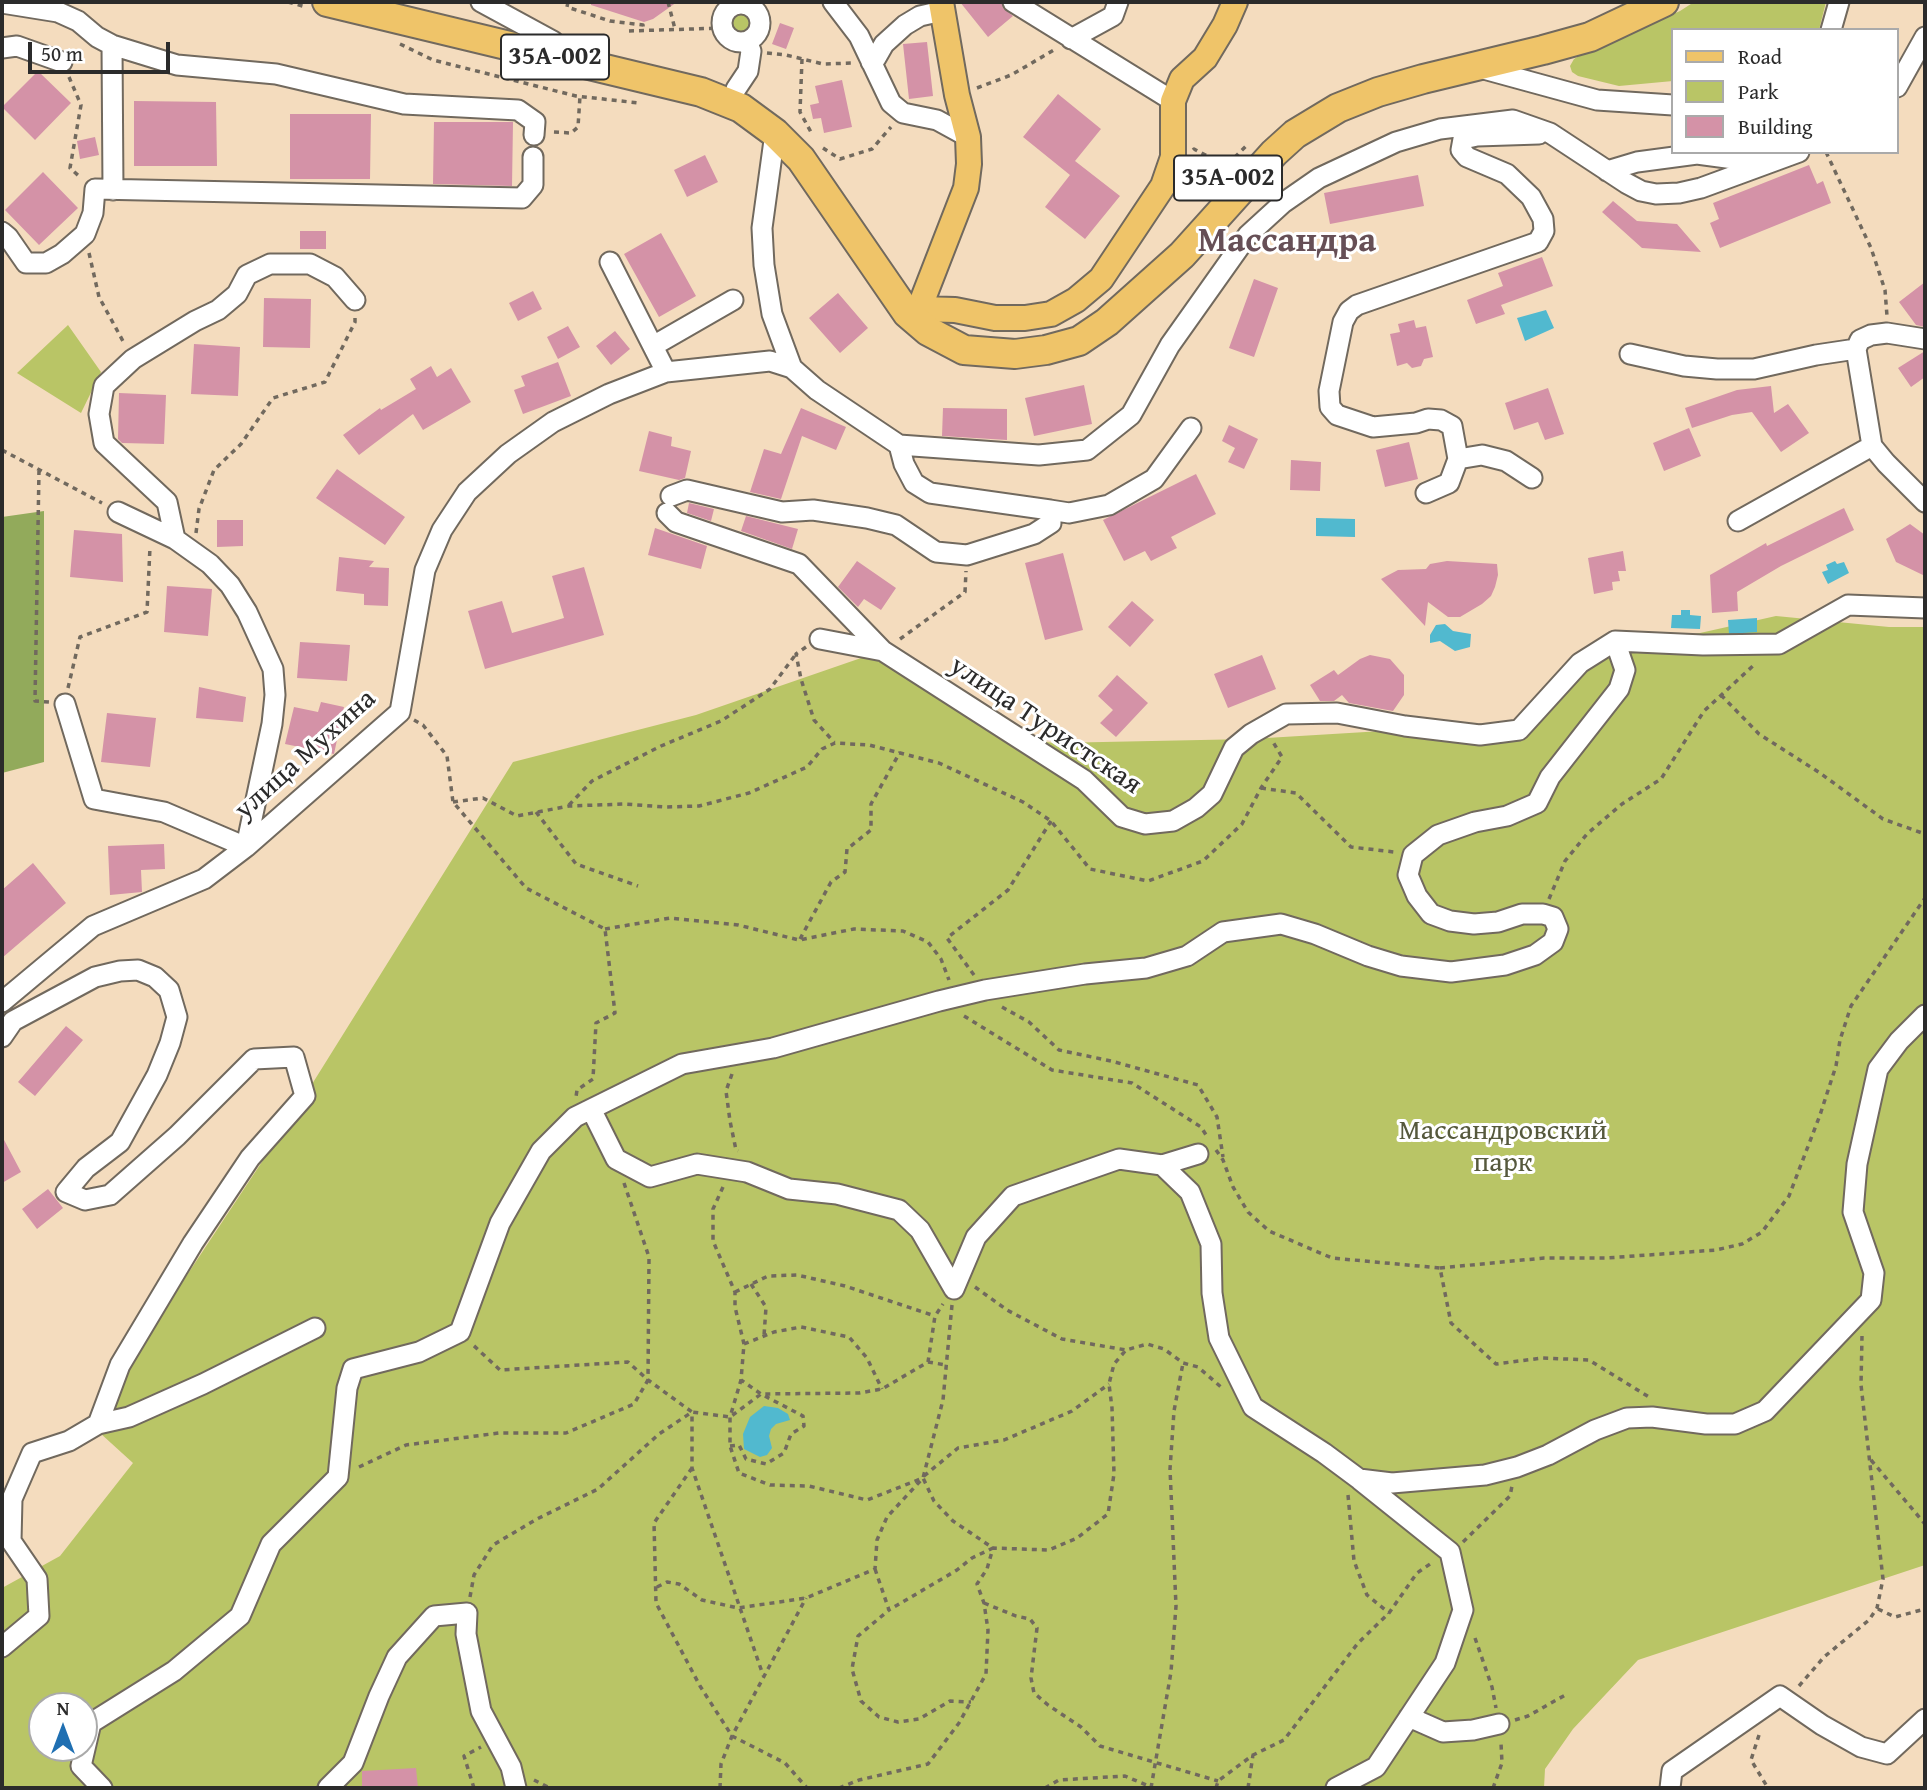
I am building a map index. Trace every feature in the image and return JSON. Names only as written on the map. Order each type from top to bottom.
[{"type":"highway","name":"35А-002","points":[[327,2],[701,92],[741,108],[775,133],[801,159],[907,313],[928,331],[964,350],[1015,354],[1046,350],[1079,341],[1107,322],[1182,256],[1274,153],[1295,134],[1338,108],[1378,92],[1590,37],[1664,2]]},
{"type":"highway","name":"35А-002","points":[[391,2],[708,79],[754,96],[787,123],[808,147],[919,309],[938,326],[971,340],[1019,341],[1064,331],[1086,320],[1113,299],[1260,144],[1283,123],[1313,106],[1370,80],[1417,66],[1553,36],[1587,26],[1639,2]]},
{"type":"main road","points":[[941,6],[970,151],[966,188],[919,309],[954,310],[995,318],[1025,318],[1051,314],[1076,300],[1101,279],[1163,186],[1173,157],[1173,101],[1182,79],[1205,58],[1226,26],[1235,2]]},
{"type":"street","points":[[481,2],[553,41]]},
{"type":"street","points":[[833,2],[849,20],[891,103],[903,113],[937,120],[968,137]]},
{"type":"street","points":[[1013,2],[1173,101]]},
{"type":"street","points":[[1071,39],[1113,16],[1118,2]]},
{"type":"street","points":[[1831,28],[1839,2]]},
{"type":"street","points":[[2,3],[58,12],[78,21],[97,37],[113,45],[177,65],[276,74],[404,104],[518,110],[535,122],[534,132]]},
{"type":"street","points":[[736,89],[748,71],[749,46],[760,21],[754,10],[743,3],[731,6],[723,16],[722,28],[729,38],[749,46]]},
{"type":"street","points":[[871,62],[884,44],[905,26],[941,6]]},
{"type":"street","points":[[1899,83],[1925,37]]},
{"type":"street","points":[[2,258],[26,263],[46,263],[62,254],[85,234],[104,190],[113,45]]},
{"type":"street","points":[[2,48],[16,46],[62,62]]},
{"type":"street","points":[[1473,66],[1597,100],[1672,105]]},
{"type":"street","points":[[775,133],[762,228],[764,265],[772,314],[792,368],[817,390],[899,444],[1039,455],[1087,450],[1131,415],[1170,345],[1248,235],[1319,178],[1396,142],[1440,129],[1513,120],[1550,133],[1641,191],[1656,194],[1702,188],[1794,154]]},
{"type":"street","points":[[1426,493],[1449,483],[1458,459],[1452,426],[1441,420],[1428,419],[1416,423],[1373,426],[1337,415],[1330,407],[1329,391],[1340,333],[1349,312],[1356,305],[1538,242],[1544,231],[1543,219],[1531,197],[1507,173],[1467,157],[1461,150],[1463,139],[1477,136],[1550,133]]},
{"type":"street","points":[[1607,171],[1637,162],[1697,154],[1769,163]]},
{"type":"street","points":[[104,190],[253,185],[522,198],[533,185],[533,157]]},
{"type":"street","points":[[2,232],[26,263]]},
{"type":"street","points":[[610,262],[666,372]]},
{"type":"street","points":[[175,539],[167,502],[104,443],[99,414],[104,386],[133,359],[191,323],[218,310],[237,294],[247,275],[270,264],[310,264],[335,277],[355,300]]},
{"type":"street","points":[[653,346],[733,300]]},
{"type":"street","points":[[1925,339],[1887,333],[1860,340],[1856,349],[1872,446],[1925,502]]},
{"type":"street","points":[[1630,354],[1684,366],[1754,369],[1856,349]]},
{"type":"street","name":"улица Мухина","points":[[2,1002],[93,926],[204,880],[246,847],[400,712],[425,569],[442,530],[467,492],[508,454],[553,422],[609,394],[666,372],[770,361],[792,368]]},
{"type":"street","points":[[899,444],[904,464],[914,483],[930,493],[1069,513],[1109,505],[1154,479],[1191,428]]},
{"type":"street","points":[[1738,521],[1872,446]]},
{"type":"street","points":[[1458,459],[1482,455],[1506,461],[1532,478]]},
{"type":"street","points":[[883,651],[799,564],[676,522],[669,505],[687,491],[782,512],[813,510],[867,518],[896,525],[936,552],[967,555],[1034,534],[1051,523],[1050,510]]},
{"type":"street","points":[[65,704],[94,799],[164,812],[246,847],[272,724],[275,695],[273,670],[247,612],[230,585],[210,564],[175,539],[118,512]]},
{"type":"street","points":[[102,1788],[81,1766],[90,1723],[174,1671],[240,1616],[271,1544],[338,1477],[347,1388],[353,1369],[419,1352],[460,1332],[500,1223],[541,1151],[583,1113],[681,1064],[772,1048],[985,990],[1085,974],[1146,968],[1187,956],[1223,932],[1281,924],[1315,934],[1368,956],[1401,965],[1451,972],[1505,965],[1535,955],[1553,942],[1558,929],[1553,917],[1522,914],[1498,922],[1474,924],[1450,921],[1430,914],[1417,896],[1408,875],[1413,855],[1438,835],[1475,822],[1507,816],[1537,803],[1550,777],[1619,689],[1625,670],[1615,641],[1703,645],[1779,644],[1848,605],[1925,608]]},
{"type":"street","points":[[820,639],[883,651]]},
{"type":"street","name":"улица Туристская","points":[[883,651],[1084,780],[1122,817],[1145,824],[1173,821],[1196,808],[1212,794],[1234,748],[1251,734],[1286,714],[1338,713],[1405,726],[1480,735],[1519,730],[1580,663],[1615,641]]},
{"type":"street","points":[[2,1002],[8,1029],[95,977],[138,970],[155,977],[169,990],[177,1017],[157,1075],[120,1142],[86,1168],[66,1192],[85,1200],[110,1195],[177,1136],[254,1059],[295,1057],[305,1096],[250,1158],[193,1243],[120,1365],[97,1424]]},
{"type":"street","points":[[1353,1474],[1392,1483],[1485,1475],[1548,1455],[1595,1430],[1627,1419],[1652,1417],[1678,1421],[1735,1423],[1765,1411],[1871,1300],[1874,1273],[1853,1212],[1857,1164],[1878,1069],[1899,1041],[1925,1015]]},
{"type":"street","points":[[583,1113],[616,1159],[650,1177],[697,1164],[747,1172],[789,1189],[836,1194],[899,1210],[920,1230],[957,1282]]},
{"type":"street","points":[[957,1282],[976,1237],[1013,1196],[1119,1159],[1162,1165],[1207,1147]]},
{"type":"street","points":[[1162,1165],[1190,1192],[1211,1244],[1212,1293],[1219,1338],[1253,1407],[1353,1474],[1450,1552],[1463,1611],[1445,1663],[1376,1767],[1336,1788]]},
{"type":"street","points":[[2,1647],[39,1616],[37,1578],[11,1541],[12,1499],[32,1453],[69,1441],[97,1424],[129,1417],[203,1384],[315,1328]]},
{"type":"street","points":[[328,1788],[353,1763],[397,1657],[434,1616],[467,1613],[466,1634],[481,1711],[511,1767],[516,1788]]},
{"type":"street","points":[[1670,1788],[1672,1770],[1780,1696],[1822,1725],[1861,1747],[1887,1754],[1925,1719]]},
{"type":"street","points":[[1409,1717],[1443,1732],[1473,1730],[1499,1724]]},
{"type":"path","points":[[568,2],[567,8],[610,21],[643,26],[643,31]]},
{"type":"path","points":[[668,2],[674,29]]},
{"type":"path","points":[[629,31],[722,28]]},
{"type":"path","points":[[957,95],[1011,75],[1071,39]]},
{"type":"path","points":[[749,46],[823,64],[871,62]]},
{"type":"path","points":[[802,59],[800,112],[817,144],[840,159],[872,149],[903,113]]},
{"type":"path","points":[[62,62],[81,105],[70,169],[104,190]]},
{"type":"path","points":[[534,132],[571,133],[578,127],[578,96],[647,103]]},
{"type":"path","points":[[1194,149],[1226,166]]},
{"type":"path","points":[[1827,154],[1871,248],[1885,290],[1887,333]]},
{"type":"path","points":[[85,234],[99,297],[133,359]]},
{"type":"path","points":[[194,552],[199,509],[214,470],[241,444],[273,398],[325,382],[355,322],[355,300]]},
{"type":"path","points":[[2,450],[118,512]]},
{"type":"path","points":[[35,701],[39,470]]},
{"type":"path","points":[[65,704],[80,637],[147,612],[150,527]]},
{"type":"path","points":[[883,651],[965,592],[967,555]]},
{"type":"path","points":[[569,806],[592,781],[661,746],[721,721],[771,689],[796,654],[820,639]]},
{"type":"path","points":[[1543,914],[1565,862],[1587,834],[1622,804],[1661,779],[1704,711],[1779,644]]},
{"type":"path","points":[[796,654],[814,720],[835,743]]},
{"type":"path","points":[[1720,695],[1759,734],[1820,773],[1883,819],[1925,834]]},
{"type":"path","points":[[400,712],[423,725],[447,756],[453,802],[526,888],[605,929],[670,918],[738,925],[799,940],[853,929],[903,931],[928,942],[941,959],[950,985],[939,1001],[1052,1070],[1132,1083],[1200,1127],[1207,1147],[1223,1160]]},
{"type":"path","points":[[453,802],[483,798],[517,816],[569,806],[625,804],[689,807],[749,793],[807,766],[822,749],[835,743],[869,745],[900,752],[870,804],[871,830],[847,849],[845,872],[831,882],[799,940]]},
{"type":"path","points":[[1261,788],[1296,793],[1351,847],[1413,855]]},
{"type":"path","points":[[536,812],[576,864],[638,886]]},
{"type":"path","points":[[1051,821],[1008,890],[947,938],[995,1004],[1029,1022],[1059,1050],[1198,1085],[1217,1117],[1223,1160],[1233,1187],[1248,1212],[1269,1231],[1332,1258],[1440,1268],[1544,1258],[1607,1258],[1716,1250],[1742,1244],[1762,1232],[1789,1196],[1836,1066],[1840,1040],[1851,1006],[1925,898]]},
{"type":"path","points":[[583,1113],[577,1090],[593,1079],[596,1023],[615,1013],[605,929]]},
{"type":"path","points":[[737,1065],[726,1091],[727,1101],[736,1150],[748,1155]]},
{"type":"path","points":[[1207,1147],[1223,1160]]},
{"type":"path","points":[[338,1477],[406,1445],[499,1433],[566,1433],[634,1404],[648,1380],[649,1256],[616,1159]]},
{"type":"path","points":[[731,1169],[713,1209],[713,1241],[735,1292],[735,1307],[744,1343],[741,1380],[730,1417],[730,1446],[739,1473],[770,1485],[809,1486],[867,1500],[923,1478]]},
{"type":"path","points":[[1440,1268],[1451,1323],[1496,1364],[1542,1358],[1589,1360],[1655,1401],[1678,1421]]},
{"type":"path","points":[[735,1292],[768,1276],[797,1275],[845,1286],[935,1316]]},
{"type":"path","points":[[929,1363],[935,1316],[957,1282]]},
{"type":"path","points":[[957,1282],[1062,1339],[1126,1350],[1147,1343],[1164,1349],[1183,1363],[1198,1367],[1224,1389]]},
{"type":"path","points":[[957,1282],[943,1400],[923,1478],[934,1501],[953,1521],[993,1548]]},
{"type":"path","points":[[751,1284],[765,1307],[764,1336]]},
{"type":"path","points":[[744,1343],[801,1327],[849,1337],[867,1358],[882,1389]]},
{"type":"path","points":[[460,1332],[500,1370],[628,1363],[692,1412],[730,1417],[761,1394],[859,1393],[882,1389],[929,1363],[946,1365]]},
{"type":"path","points":[[1787,1700],[1824,1657],[1868,1620],[1877,1608],[1882,1579],[1861,1385],[1862,1334]]},
{"type":"path","points":[[971,1702],[950,1701],[919,1719],[898,1722],[879,1717],[861,1701],[852,1669],[858,1636],[889,1611],[972,1558],[993,1548],[1049,1550],[1077,1538],[1108,1514],[1114,1474],[1109,1384],[1114,1364],[1126,1350]]},
{"type":"path","points":[[1045,1788],[1059,1780],[1125,1776],[1152,1788],[1171,1672],[1176,1606],[1170,1469],[1174,1411],[1183,1363]]},
{"type":"path","points":[[730,1446],[739,1445],[746,1459],[766,1464],[784,1453],[791,1434],[804,1426],[803,1416],[741,1380]]},
{"type":"path","points":[[889,1611],[875,1569],[877,1540],[887,1517],[923,1478],[958,1448],[1004,1440],[1072,1411],[1109,1384]]},
{"type":"path","points":[[692,1412],[692,1468],[763,1675]]},
{"type":"path","points":[[467,1613],[474,1575],[493,1545],[537,1519],[598,1489],[659,1434],[692,1412]]},
{"type":"path","points":[[1870,1458],[1925,1524]]},
{"type":"path","points":[[1216,1788],[1218,1781],[1253,1755],[1284,1740],[1358,1643],[1389,1613],[1417,1573],[1470,1536],[1510,1496],[1517,1467]]},
{"type":"path","points":[[692,1468],[654,1524],[656,1603],[700,1686],[732,1736],[785,1763],[807,1788]]},
{"type":"path","points":[[1353,1474],[1348,1511],[1354,1561],[1367,1595],[1389,1613]]},
{"type":"path","points":[[839,1788],[859,1780],[928,1764],[959,1723],[986,1674],[988,1630],[984,1602],[977,1584],[987,1569],[993,1548]]},
{"type":"path","points":[[657,1587],[667,1582],[679,1584],[702,1600],[738,1608],[806,1598],[875,1569]]},
{"type":"path","points":[[720,1788],[721,1764],[732,1736],[806,1598]]},
{"type":"path","points":[[984,1602],[1030,1619],[1037,1628],[1031,1678],[1034,1693],[1082,1727],[1100,1746],[1218,1781]]},
{"type":"path","points":[[1877,1608],[1895,1617],[1925,1609]]},
{"type":"path","points":[[1463,1611],[1492,1687],[1499,1724],[1502,1763],[1493,1788]]},
{"type":"path","points":[[1499,1724],[1528,1716],[1567,1694]]},
{"type":"path","points":[[1759,1733],[1751,1760],[1768,1788]]},
{"type":"path","points":[[1248,1788],[1253,1755]]},
{"type":"path","points":[[464,1756],[474,1788]]},
{"type":"green space","points":[[1694,2],[1826,2],[1820,28],[1672,28],[1672,81],[1619,86],[1578,76],[1572,72],[1570,66],[1574,59],[1584,53],[1680,11]]},
{"type":"green space","points":[[739,12],[747,15],[750,23],[747,31],[739,34],[731,31],[728,23],[731,15]]},
{"type":"green space","points":[[68,325],[101,372],[81,413],[17,373]]},
{"type":"green space","points":[[44,511],[44,762],[2,773],[2,517]]},
{"type":"green space","name":"Массандровский парк","points":[[1776,616],[1889,627],[1925,627],[1925,1565],[1638,1660],[1573,1729],[1545,1769],[1544,1788],[2,1788],[2,1588],[60,1556],[133,1463],[89,1423],[289,1121],[513,762],[696,715],[890,648],[1018,738],[1054,743],[1250,739],[1531,722],[1601,646],[1700,633]]},
{"type":"water","points":[[1546,310],[1554,328],[1525,341],[1517,318]]},
{"type":"water","points":[[1316,518],[1355,519],[1355,537],[1316,536]]},
{"type":"water","points":[[1835,561],[1837,564],[1844,562],[1849,573],[1828,584],[1822,572],[1828,570],[1826,565]]},
{"type":"water","points":[[1681,610],[1690,610],[1690,615],[1701,616],[1700,629],[1671,628],[1672,615],[1681,615]]},
{"type":"water","points":[[1757,618],[1757,632],[1729,634],[1728,620]]},
{"type":"water","points":[[1445,624],[1453,631],[1471,634],[1470,647],[1455,651],[1440,641],[1430,643],[1430,635],[1436,625]]},
{"type":"water","points":[[764,1406],[778,1408],[788,1414],[790,1420],[776,1424],[771,1429],[769,1436],[772,1448],[767,1455],[760,1457],[744,1449],[743,1434],[750,1417]]},
{"type":"building","points":[[591,2],[677,2],[644,22],[591,5]]},
{"type":"building","points":[[960,2],[1001,2],[1003,8],[1013,16],[988,37]]},
{"type":"building","points":[[780,23],[794,28],[786,49],[772,44]]},
{"type":"building","points":[[927,42],[933,96],[909,99],[903,44]]},
{"type":"building","points":[[38,71],[71,103],[35,140],[2,107]]},
{"type":"building","points":[[842,80],[852,127],[824,133],[821,118],[813,119],[810,105],[819,103],[815,86]]},
{"type":"building","points":[[1058,94],[1101,129],[1075,161],[1120,196],[1085,239],[1045,207],[1070,175],[1023,137]]},
{"type":"building","points":[[134,101],[216,102],[217,166],[134,166]]},
{"type":"building","points":[[290,114],[371,114],[370,179],[290,179]]},
{"type":"building","points":[[434,122],[513,122],[512,186],[433,184]]},
{"type":"building","points":[[95,137],[99,155],[80,159],[77,141]]},
{"type":"building","points":[[705,155],[718,182],[687,197],[674,170]]},
{"type":"building","points":[[1809,165],[1817,184],[1823,181],[1831,203],[1720,248],[1710,223],[1719,219],[1713,203]]},
{"type":"building","points":[[43,172],[78,208],[39,245],[5,210]]},
{"type":"building","points":[[1418,175],[1424,206],[1330,224],[1324,193]]},
{"type":"building","points":[[1613,201],[1637,221],[1677,224],[1701,252],[1642,248],[1602,212]]},
{"type":"building","points":[[300,231],[326,231],[326,249],[300,249]]},
{"type":"building","points":[[661,233],[696,296],[659,317],[624,254]]},
{"type":"building","points":[[1542,257],[1553,286],[1501,305],[1505,314],[1476,324],[1467,300],[1503,286],[1498,273]]},
{"type":"building","points":[[1254,279],[1278,288],[1254,357],[1229,348]]},
{"type":"building","points":[[1925,282],[1925,327],[1916,325],[1899,302]]},
{"type":"building","points":[[533,291],[542,309],[518,321],[509,303]]},
{"type":"building","points":[[838,293],[868,328],[840,353],[809,318]]},
{"type":"building","points":[[264,298],[311,299],[310,348],[263,347]]},
{"type":"building","points":[[1414,320],[1416,328],[1426,326],[1433,357],[1424,359],[1421,366],[1412,368],[1407,363],[1397,366],[1390,334],[1400,332],[1398,324]]},
{"type":"building","points":[[568,326],[580,347],[558,359],[547,337]]},
{"type":"building","points":[[615,331],[630,349],[611,365],[596,346]]},
{"type":"building","points":[[194,344],[240,347],[238,396],[191,394]]},
{"type":"building","points":[[1925,351],[1925,377],[1911,387],[1898,368]]},
{"type":"building","points":[[558,362],[571,396],[523,414],[514,390],[525,386],[521,376]]},
{"type":"building","points":[[431,366],[437,377],[451,368],[471,402],[423,430],[413,414],[359,455],[343,435],[380,408],[381,410],[416,389],[410,379]]},
{"type":"building","points":[[1084,385],[1092,424],[1034,436],[1025,398]]},
{"type":"building","points":[[1771,386],[1774,413],[1788,404],[1809,433],[1781,452],[1752,412],[1732,415],[1692,428],[1685,408],[1737,390]]},
{"type":"building","points":[[1548,388],[1564,434],[1545,440],[1538,422],[1514,430],[1505,403]]},
{"type":"building","points":[[119,393],[166,395],[164,444],[122,443],[118,439]]},
{"type":"building","points":[[801,408],[846,427],[836,450],[802,436],[781,499],[750,492],[764,449],[781,454]]},
{"type":"building","points":[[943,408],[1007,409],[1007,440],[942,436]]},
{"type":"building","points":[[1229,425],[1258,439],[1244,469],[1228,462],[1235,448],[1222,441]]},
{"type":"building","points":[[1689,428],[1701,456],[1664,471],[1653,443]]},
{"type":"building","points":[[649,431],[672,437],[671,446],[691,451],[685,478],[679,480],[639,471]]},
{"type":"building","points":[[1409,442],[1418,479],[1385,487],[1376,450]]},
{"type":"building","points":[[1291,460],[1321,462],[1320,491],[1290,490]]},
{"type":"building","points":[[337,469],[405,517],[385,545],[316,498]]},
{"type":"building","points":[[1196,474],[1216,514],[1171,537],[1177,548],[1151,561],[1145,551],[1124,561],[1103,520]]},
{"type":"building","points":[[689,503],[714,509],[711,521],[687,513]]},
{"type":"building","points":[[1844,508],[1854,530],[1781,566],[1737,592],[1738,611],[1712,613],[1710,575],[1766,543],[1767,546]]},
{"type":"building","points":[[746,516],[798,529],[792,549],[741,531]]},
{"type":"building","points":[[217,520],[243,520],[243,546],[217,547]]},
{"type":"building","points":[[1910,524],[1925,535],[1925,576],[1896,562],[1886,539]]},
{"type":"building","points":[[655,528],[707,546],[701,569],[648,555]]},
{"type":"building","points":[[74,530],[122,534],[123,582],[70,577]]},
{"type":"building","points":[[1623,551],[1626,571],[1618,571],[1620,581],[1612,582],[1613,590],[1594,594],[1588,558]]},
{"type":"building","points":[[1063,553],[1083,630],[1045,640],[1025,563]]},
{"type":"building","points":[[339,557],[374,561],[369,567],[389,568],[388,606],[364,605],[364,594],[336,591]]},
{"type":"building","points":[[857,561],[896,588],[881,610],[864,599],[858,607],[838,587]]},
{"type":"building","points":[[1447,561],[1497,564],[1495,587],[1491,596],[1482,604],[1460,617],[1448,617],[1428,602],[1425,626],[1381,579],[1398,570],[1426,569],[1430,564]]},
{"type":"building","points":[[584,567],[604,635],[485,669],[468,611],[502,601],[512,633],[564,618],[552,576]]},
{"type":"building","points":[[167,586],[212,589],[208,636],[164,632]]},
{"type":"building","points":[[1132,601],[1154,620],[1130,647],[1108,627]]},
{"type":"building","points":[[300,642],[350,645],[347,681],[297,678]]},
{"type":"building","points":[[1262,655],[1276,689],[1228,708],[1214,674]]},
{"type":"building","points":[[1370,655],[1390,659],[1404,675],[1404,695],[1393,711],[1349,703],[1342,695],[1334,701],[1320,701],[1310,685],[1334,670],[1338,675]]},
{"type":"building","points":[[1117,675],[1148,703],[1116,737],[1100,723],[1113,710],[1098,696]]},
{"type":"building","points":[[199,687],[246,697],[243,722],[196,718]]},
{"type":"building","points":[[321,702],[344,707],[334,754],[285,744],[294,707],[318,712]]},
{"type":"building","points":[[107,713],[156,718],[150,767],[101,762]]},
{"type":"building","points":[[164,844],[165,869],[141,870],[142,892],[110,895],[108,846]]},
{"type":"building","points":[[33,863],[66,903],[2,958],[2,890]]},
{"type":"building","points":[[66,1026],[83,1040],[35,1096],[18,1082]]},
{"type":"building","points":[[2,1136],[21,1172],[2,1183]]},
{"type":"building","points":[[48,1189],[63,1208],[37,1229],[22,1209]]},
{"type":"building","points":[[416,1768],[418,1788],[362,1788],[362,1771]]},
{"type":"district","name":"Массандра","points":[[1287,242]]}]
